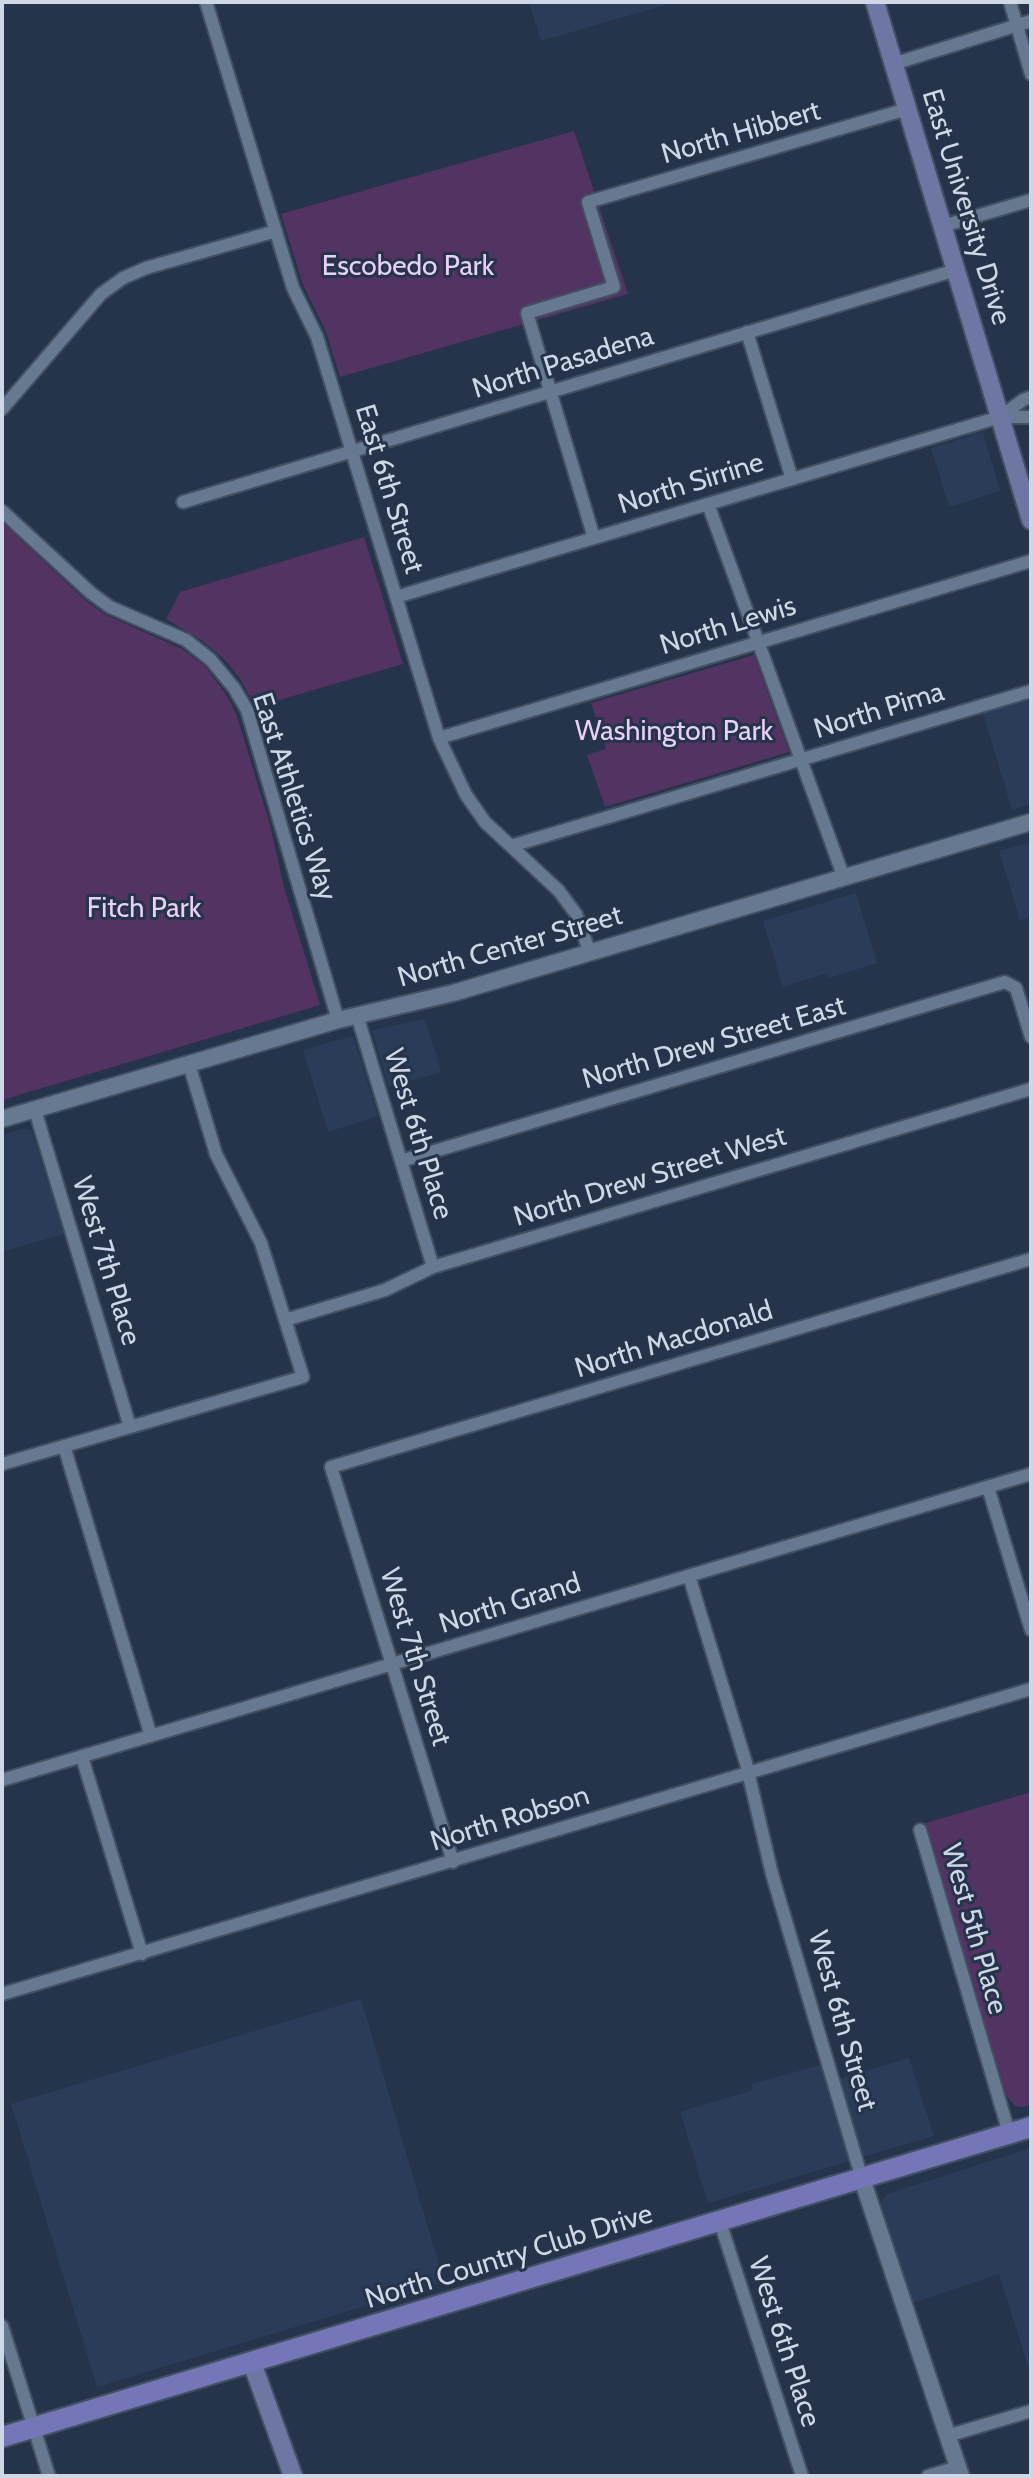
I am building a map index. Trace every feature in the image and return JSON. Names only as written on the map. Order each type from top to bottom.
[{"type":"main road","name":"East University Drive","points":[[875,2],[1031,520]]},
{"type":"main road","name":"North Country Club Drive","points":[[2,2437],[1031,2127]]},
{"type":"main road","points":[[252,2363],[293,2476]]},
{"type":"street","name":"East 6th Street","points":[[206,2],[293,288],[317,337],[439,738],[466,795],[485,822],[559,891],[576,914],[590,953]]},
{"type":"street","points":[[1010,2],[1031,74]]},
{"type":"street","points":[[893,64],[1031,21]]},
{"type":"street","name":"North Hibbert","points":[[551,392],[527,313],[614,287],[588,202],[907,109]]},
{"type":"street","points":[[943,226],[1031,200]]},
{"type":"street","points":[[2,409],[101,294],[123,278],[146,268],[276,231]]},
{"type":"street","name":"North Pasadena","points":[[183,502],[956,270]]},
{"type":"street","points":[[747,332],[792,479]]},
{"type":"street","points":[[551,392],[594,538]]},
{"type":"street","points":[[1000,417],[1031,397]]},
{"type":"street","points":[[1000,417],[1031,417]]},
{"type":"street","name":"North Sirrine","points":[[396,597],[1000,417]]},
{"type":"street","points":[[708,504],[844,878]]},
{"type":"street","name":"East Athletics Way","points":[[2,511],[91,593],[110,607],[186,640],[211,660],[234,688],[247,710],[338,1020]]},
{"type":"street","name":"North Lewis","points":[[439,738],[1031,561]]},
{"type":"street","name":"North Pima","points":[[511,846],[1031,691]]},
{"type":"street","name":"North Center Street","points":[[2,1119],[338,1020],[453,993],[1031,822]]},
{"type":"street","name":"North Drew Street East","points":[[401,1161],[1005,982],[1016,988],[1027,1011]]},
{"type":"street","points":[[1027,1011],[1031,1037]]},
{"type":"street","name":"West 6th Place","points":[[357,1015],[433,1267]]},
{"type":"street","points":[[2,1464],[303,1377],[261,1243],[216,1154],[189,1064]]},
{"type":"street","name":"North Drew Street West","points":[[285,1320],[385,1290],[433,1267],[1031,1089]]},
{"type":"street","name":"West 7th Place","points":[[35,1110],[130,1427]]},
{"type":"street","name":"North Macdonald","points":[[331,1467],[1031,1259]]},
{"type":"street","points":[[64,1446],[151,1736]]},
{"type":"street","name":"West 7th Street","points":[[331,1467],[453,1862]]},
{"type":"street","name":"North Grand","points":[[2,1780],[1031,1474]]},
{"type":"street","points":[[988,1487],[1031,1630]]},
{"type":"street","name":"West 6th Street","points":[[689,1576],[862,2179],[960,2472]]},
{"type":"street","name":"North Robson","points":[[2,1994],[1031,1689]]},
{"type":"street","points":[[82,1757],[142,1954]]},
{"type":"street","name":"West 5th Place","points":[[920,1830],[1009,2133]]},
{"type":"street","name":"West 6th Place","points":[[720,2222],[802,2476]]},
{"type":"street","points":[[2,2326],[49,2476]]},
{"type":"street","points":[[947,2436],[1031,2411]]},
{"type":"street","points":[[928,2476],[960,2472]]},
{"type":"shaded area","points":[[529,2],[675,2],[541,41]]},
{"type":"shaded area","points":[[983,432],[1000,491],[949,507],[931,448]]},
{"type":"shaded area","points":[[1031,698],[1031,804],[1012,810],[983,713]]},
{"type":"shaded area","points":[[1031,842],[1031,917],[1020,920],[999,851]]},
{"type":"shaded area","points":[[856,893],[877,963],[829,978],[827,973],[783,987],[763,921]]},
{"type":"shaded area","points":[[425,1019],[441,1072],[389,1087],[372,1030]]},
{"type":"shaded area","points":[[353,1036],[378,1116],[328,1132],[303,1050]]},
{"type":"shaded area","points":[[26,1128],[32,1131],[64,1234],[2,1252],[2,1135]]},
{"type":"shaded area","points":[[361,1999],[444,2282],[97,2387],[11,2104]]},
{"type":"shaded area","points":[[909,2058],[934,2136],[708,2203],[680,2112],[753,2090],[752,2084],[820,2065],[826,2083]]},
{"type":"shaded area","points":[[1031,2148],[1031,2376],[999,2274],[912,2303],[881,2203],[887,2194]]},
{"type":"green space","name":"Escobedo Park","points":[[574,131],[628,294],[340,377],[326,332],[303,285],[281,214]]},
{"type":"green space","name":"Fitch Park","points":[[2,522],[86,601],[104,614],[182,649],[205,666],[225,693],[236,713],[320,1005],[2,1100]]},
{"type":"green space","points":[[364,537],[403,664],[255,707],[241,680],[225,660],[201,640],[166,619],[180,592]]},
{"type":"green space","name":"Washington Park","points":[[754,655],[789,752],[605,807],[587,755],[606,749],[591,703]]},
{"type":"green space","points":[[1031,1792],[1031,2104],[1024,2107],[1015,2106],[1006,2095],[923,1824]]}]
